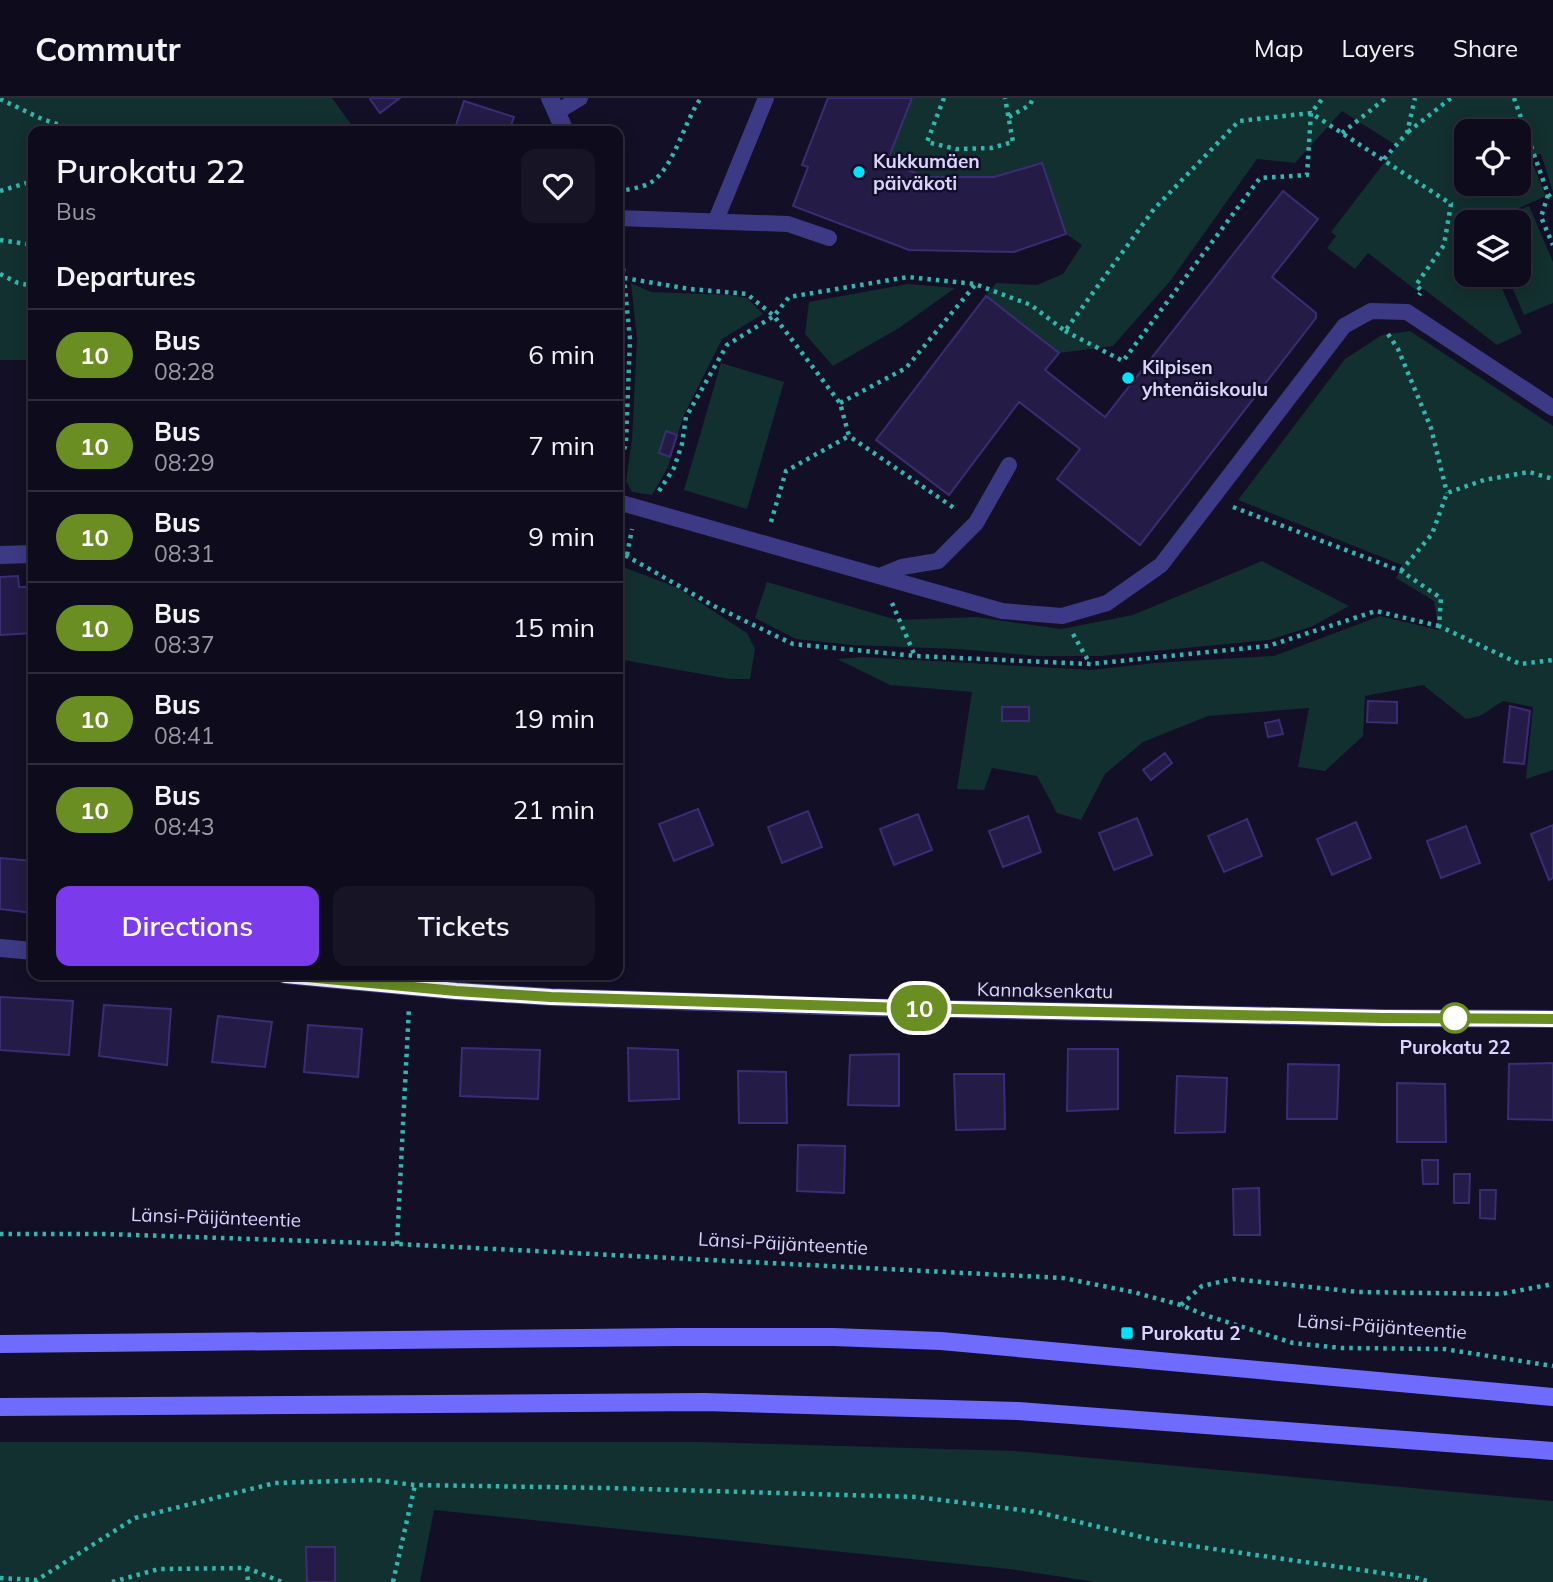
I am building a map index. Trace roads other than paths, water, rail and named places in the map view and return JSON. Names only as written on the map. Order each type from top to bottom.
[{"type":"main road","points":[[0,1345],[679,1337],[873,1338],[941,1341],[1553,1397]]},
{"type":"main road","points":[[0,1408],[704,1402],[1018,1410],[1553,1451]]},
{"type":"street","points":[[554,105],[563,126]]},
{"type":"street","points":[[0,555],[28,554]]},
{"type":"street","points":[[0,948],[28,951]]},
{"type":"street","name":"Kannaksenkatu","points":[[392,980],[551,997],[850,1007],[1553,1019]]},
{"type":"lane","points":[[554,105],[580,98]]},
{"type":"lane","points":[[716,220],[766,98]]},
{"type":"lane","points":[[623,218],[788,224],[829,238]]},
{"type":"lane","points":[[623,504],[1002,611],[1062,616],[1107,603],[1161,565],[1344,326],[1371,311],[1407,312],[1553,408]]},
{"type":"lane","points":[[880,576],[902,567],[938,561],[976,523],[1009,466]]},
{"type":"place","name":"Kukkumäen päiväkoti","points":[[859,172]]},
{"type":"place","name":"Kilpisen yhtenäiskoulu","points":[[1128,378]]},
{"type":"place","name":"Purokatu 22","points":[[1455,1018]]},
{"type":"place","name":"Purokatu 2","points":[[1127,1333]]}]
